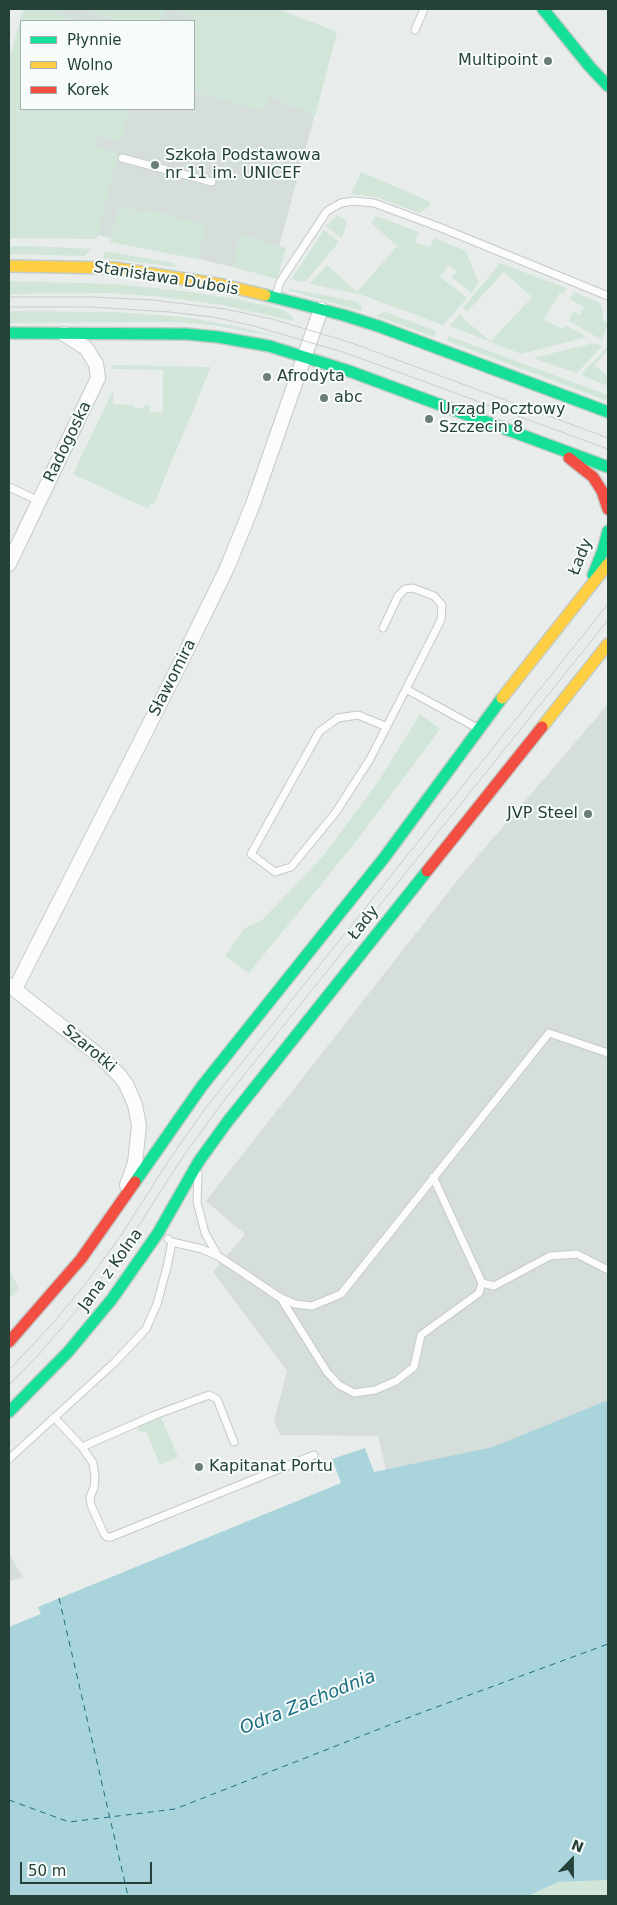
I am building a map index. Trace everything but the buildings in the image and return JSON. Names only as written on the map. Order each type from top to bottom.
[{"type":"street","points":[[543,9],[584,60],[606,79]]},
{"type":"street","name":"Stanisława Dubois","points":[[9,266],[89,266],[123,269],[223,286],[276,298],[378,326],[608,412]]},
{"type":"street","points":[[305,357],[321,309]]},
{"type":"street","name":"Radogoska","points":[[9,564],[98,378],[96,364],[86,348],[72,338],[58,332]]},
{"type":"street","points":[[9,333],[157,333],[218,337],[269,346],[349,371],[608,467]]},
{"type":"street","name":"Sławomira","points":[[12,987],[185,654],[227,568],[253,504],[305,357]]},
{"type":"street","points":[[542,443],[565,455],[586,470],[602,492],[608,508]]},
{"type":"street","name":"Łady","points":[[583,595],[600,557],[608,531]]},
{"type":"street","name":"Łady","points":[[147,1165],[202,1086],[390,850],[479,730],[608,564]]},
{"type":"street","name":"Łady","points":[[158,1232],[199,1161],[228,1120],[608,644]]},
{"type":"street","name":"Szarotki","points":[[12,987],[112,1067],[126,1084],[133,1099],[139,1125],[135,1163],[125,1190],[111,1218]]},
{"type":"street","name":"Jana z Kolna","points":[[9,1342],[66,1278],[111,1218],[147,1165]]},
{"type":"street","name":"Jana z Kolna","points":[[9,1412],[91,1325],[130,1275],[158,1232]]},
{"type":"lane","points":[[415,30],[424,9]]},
{"type":"lane","points":[[122,158],[212,182]]},
{"type":"lane","points":[[276,298],[280,282],[327,211],[341,203],[354,201],[374,203],[608,296]]},
{"type":"lane","points":[[9,487],[39,501]]},
{"type":"lane","points":[[384,628],[398,596],[405,589],[413,588],[434,596],[442,605],[441,620],[387,727],[370,759],[336,812],[291,867],[275,872],[251,854],[319,732],[338,718],[358,715],[387,727]]},
{"type":"lane","points":[[406,689],[479,730]]},
{"type":"lane","points":[[9,1459],[114,1363],[146,1329],[162,1287],[172,1242],[202,1249],[218,1256],[279,1297],[295,1304],[312,1306],[341,1294],[549,1033],[608,1053]]},
{"type":"lane","points":[[199,1161],[197,1202],[205,1233],[218,1256]]},
{"type":"lane","points":[[279,1297],[328,1372],[339,1385],[354,1393],[375,1390],[396,1381],[414,1367],[421,1335],[479,1293],[482,1283],[433,1177]]},
{"type":"lane","name":"Jana z Kolna","points":[[158,1232],[172,1242]]},
{"type":"lane","points":[[482,1283],[494,1286],[550,1256],[577,1254],[608,1270]]},
{"type":"lane","points":[[82,1447],[155,1415],[209,1395],[217,1399],[234,1442]]},
{"type":"lane","points":[[54,1417],[82,1447],[93,1463],[95,1476],[94,1488],[90,1497],[91,1506],[107,1537],[314,1455]]},
{"type":"shaded area","name":"Szkoła Podstawowa nr 11 im. UNICEF","points":[[31,9],[277,9],[337,32],[271,276],[9,214],[21,110],[195,110],[195,20],[27,20]]},
{"type":"shaded area","points":[[608,704],[608,1411],[392,1495],[378,1436],[280,1435],[274,1421],[287,1371],[213,1272],[245,1234],[206,1201],[464,872]]},
{"type":"shaded area","points":[[9,1554],[23,1577],[9,1582]]},
{"type":"green space","points":[[23,9],[59,9],[58,13],[76,20],[20,20]]},
{"type":"green space","points":[[85,9],[166,9],[162,20],[111,20]]},
{"type":"green space","points":[[168,9],[277,9],[337,32],[315,116],[269,96],[264,111],[195,92],[195,20],[191,20],[192,16]]},
{"type":"green space","points":[[20,20],[20,110],[129,110],[121,142],[99,136],[95,147],[118,153],[97,238],[95,239],[9,238],[9,61]]},
{"type":"green space","points":[[361,172],[431,203],[419,213],[376,197],[351,194]]},
{"type":"green space","points":[[119,206],[143,212],[144,209],[206,225],[197,259],[110,242]]},
{"type":"green space","points":[[337,215],[347,221],[342,239],[326,226]]},
{"type":"green space","points":[[376,216],[419,232],[415,242],[430,247],[434,238],[466,251],[479,283],[471,293],[451,277],[457,271],[449,265],[440,277],[467,298],[443,325],[359,294],[310,284],[327,265],[357,292],[397,246],[371,223]]},
{"type":"green space","points":[[324,230],[339,242],[306,281],[298,282],[292,278]]},
{"type":"green space","points":[[240,234],[286,248],[277,279],[233,267]]},
{"type":"green space","points":[[9,246],[91,249],[85,256],[9,254]]},
{"type":"green space","points":[[105,251],[174,263],[176,267],[103,258]]},
{"type":"green space","points":[[500,263],[566,288],[563,294],[560,293],[544,319],[562,329],[565,325],[587,337],[521,354],[450,326],[460,314],[463,316],[462,318],[491,341],[532,297],[504,272],[467,312],[463,308]]},
{"type":"green space","points":[[9,281],[116,284],[190,292],[236,299],[281,309],[291,315],[294,321],[222,305],[163,297],[112,293],[9,294]]},
{"type":"green space","points":[[287,290],[355,301],[361,305],[362,311]]},
{"type":"green space","points":[[574,292],[600,303],[603,311],[603,320],[608,324],[602,340],[569,321],[574,311],[580,315],[584,307],[570,299]]},
{"type":"green space","points":[[9,311],[116,312],[183,317],[240,327],[289,339],[212,325],[172,322],[9,323]]},
{"type":"green space","points":[[386,312],[436,331],[434,337],[377,316]]},
{"type":"green space","points":[[449,336],[608,395],[608,401],[447,341]]},
{"type":"green space","points":[[594,343],[602,346],[577,373],[533,358]]},
{"type":"green space","points":[[608,346],[608,350],[595,365],[608,377],[608,386],[581,375]]},
{"type":"green space","points":[[113,365],[211,367],[154,504],[151,503],[148,509],[73,474],[113,390],[113,404],[133,405],[133,409],[149,405],[150,412],[163,412],[163,370],[112,369]]},
{"type":"green space","points":[[420,714],[440,729],[361,835],[249,973],[225,956],[245,928],[262,920],[323,856],[380,779]]},
{"type":"green space","points":[[9,1269],[19,1288],[9,1299]]},
{"type":"green space","points":[[161,1417],[178,1457],[160,1465],[146,1431],[143,1433],[138,1430],[140,1425]]},
{"type":"green space","points":[[608,1880],[608,1896],[520,1896],[530,1895],[558,1882]]},
{"type":"water","name":"Odra Zachodnia","points":[[608,1400],[608,1880],[558,1882],[530,1895],[520,1896],[9,1896],[9,1627],[41,1614],[38,1607],[341,1483],[332,1459],[365,1448],[374,1472],[493,1447]]},
{"type":"ferry route","points":[[59,1598],[128,1896]]},
{"type":"ferry route","points":[[9,1800],[69,1822],[175,1809],[415,1715],[608,1644]]},
{"type":"tram line","points":[[9,297],[92,297],[153,300],[225,309],[272,319],[349,342],[608,438]]},
{"type":"tram line","points":[[9,307],[91,307],[169,312],[212,317],[254,326],[346,353],[608,449]]},
{"type":"tram line","points":[[9,1370],[53,1323],[87,1282],[122,1234],[169,1160],[207,1106],[608,604]]},
{"type":"tram line","points":[[9,1385],[40,1353],[88,1297],[130,1239],[184,1155],[229,1094],[608,620]]},
{"type":"traffic: fast","points":[[543,9],[608,86]]},
{"type":"traffic: fast","points":[[265,295],[378,326],[608,412]]},
{"type":"traffic: fast","points":[[9,333],[186,334],[218,337],[269,346],[349,371],[608,467]]},
{"type":"traffic: fast","points":[[593,575],[608,531]]},
{"type":"traffic: fast","points":[[135,1182],[202,1086],[384,858],[502,698]]},
{"type":"traffic: fast","points":[[9,1412],[68,1352],[112,1299],[158,1233],[199,1161],[228,1121],[427,871]]},
{"type":"traffic: slow","points":[[9,266],[115,268],[223,285],[265,295]]},
{"type":"traffic: slow","points":[[502,698],[608,564]]},
{"type":"traffic: slow","points":[[542,727],[608,644]]},
{"type":"traffic: jam","points":[[569,458],[593,477],[602,491],[608,509]]},
{"type":"traffic: jam","points":[[427,871],[542,727]]},
{"type":"traffic: jam","points":[[9,1342],[81,1259],[135,1182]]},
{"type":"place","name":"Multipoint","points":[[548,61]]},
{"type":"place","name":"Szkoła Podstawowa nr 11 im. UNICEF","points":[[155,165]]},
{"type":"place","name":"Afrodyta","points":[[267,377]]},
{"type":"place","name":"abc","points":[[324,398]]},
{"type":"place","name":"Urząd Pocztowy Szczecin 8","points":[[429,419]]},
{"type":"place","name":"JVP Steel","points":[[588,814]]},
{"type":"place","name":"Kapitanat Portu","points":[[199,1467]]}]
